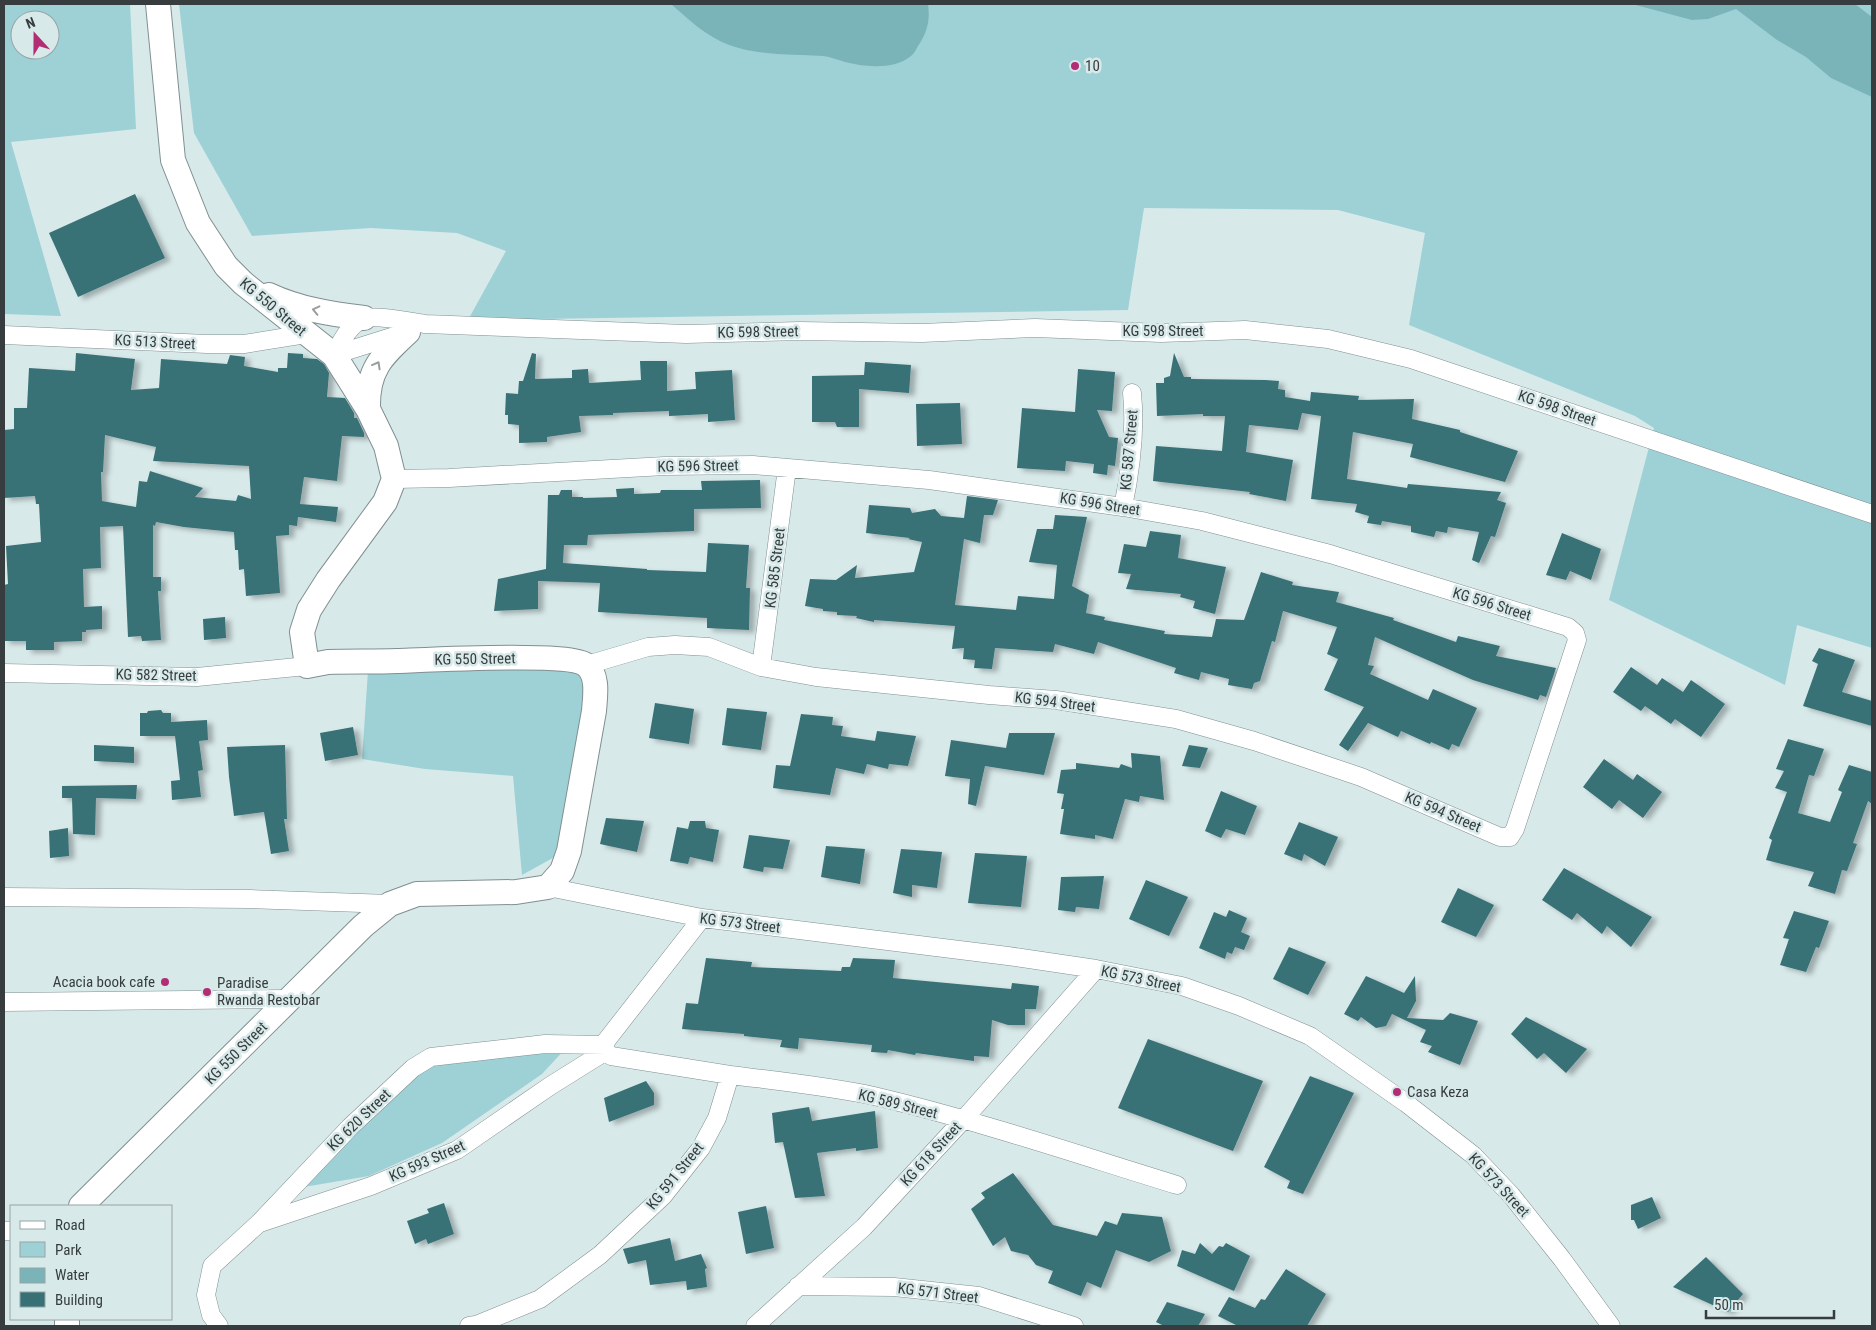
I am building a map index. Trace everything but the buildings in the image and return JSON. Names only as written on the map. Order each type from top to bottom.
[{"type":"street","name":"KG 550 Street","points":[[158,4],[173,160],[198,223],[226,266],[243,283],[334,355],[368,409],[386,446],[394,479]]},
{"type":"street","points":[[243,283],[290,304],[333,314],[364,318]]},
{"type":"street","points":[[334,355],[343,338],[354,325],[364,318]]},
{"type":"street","name":"KG 598 Street","points":[[364,318],[392,319],[416,328],[686,334],[800,331],[922,333],[1035,328],[1161,333],[1245,330],[1328,339],[1411,359],[1872,514]]},
{"type":"street","points":[[368,409],[367,391],[374,370],[384,354],[416,328]]},
{"type":"street","name":"KG 598 Street","points":[[334,355],[416,328]]},
{"type":"street","name":"KG 513 Street","points":[[4,335],[244,344],[306,334]]},
{"type":"street","name":"KG 587 Street","points":[[1123,507],[1130,470],[1135,417],[1132,393]]},
{"type":"street","name":"KG 596 Street","points":[[394,479],[449,478],[665,466],[753,465],[929,480],[1123,507],[1202,521],[1330,554],[1568,627],[1575,633],[1577,640],[1575,649],[1515,829],[1510,837]]},
{"type":"street","name":"KG 585 Street","points":[[761,667],[787,468]]},
{"type":"street","points":[[307,666],[302,632],[309,610],[328,580],[385,502],[394,479]]},
{"type":"street","name":"KG 594 Street","points":[[587,665],[648,647],[675,645],[709,647],[761,667],[816,677],[1056,700],[1176,719],[1254,741],[1361,777],[1500,836],[1510,837]]},
{"type":"street","name":"KG 550 Street","points":[[307,666],[328,662],[504,658],[567,659],[579,661],[587,665]]},
{"type":"street","points":[[548,887],[562,871],[569,851],[594,711],[596,688],[594,676],[587,665]]},
{"type":"street","name":"KG 582 Street","points":[[4,673],[197,676],[307,666]]},
{"type":"street","name":"KG 550 Street","points":[[82,1205],[373,916],[390,904],[418,894],[516,892],[548,887]]},
{"type":"street","name":"KG 573 Street","points":[[548,887],[702,918],[1008,956],[1096,969],[1182,986],[1239,1006],[1310,1036],[1390,1092],[1473,1155],[1504,1188],[1562,1259],[1611,1326]]},
{"type":"street","points":[[4,897],[221,899],[390,904]]},
{"type":"street","points":[[702,918],[606,1041],[605,1048],[611,1056],[730,1075]]},
{"type":"street","name":"KG 618 Street","points":[[755,1326],[864,1227],[963,1120],[1096,969]]},
{"type":"street","points":[[4,1002],[289,999]]},
{"type":"street","name":"KG 620 Street","points":[[219,1326],[210,1315],[206,1295],[212,1266],[258,1224],[350,1127],[413,1068],[431,1057],[545,1044],[605,1048]]},
{"type":"street","name":"KG 593 Street","points":[[258,1224],[371,1186],[457,1150],[605,1048]]},
{"type":"street","name":"KG 589 Street","points":[[730,1075],[810,1085],[873,1096],[963,1120],[1177,1185]]},
{"type":"street","name":"KG 591 Street","points":[[469,1326],[476,1325],[540,1299],[600,1255],[663,1196],[701,1148],[717,1118],[730,1075]]},
{"type":"street","name":"KG 571 Street","points":[[798,1286],[894,1287],[979,1296],[1074,1326]]},
{"type":"green space","points":[[4,4],[130,4],[136,129],[11,142],[61,316],[4,314]]},
{"type":"green space","points":[[179,4],[1872,4],[1872,648],[1797,625],[1785,685],[1609,600],[1654,428],[1635,416],[1409,325],[1425,233],[1338,210],[1144,208],[1128,310],[468,320],[506,251],[457,233],[371,228],[252,236],[194,133]]},
{"type":"green space","points":[[410,654],[584,656],[601,679],[569,849],[522,875],[513,776],[425,769],[362,759],[368,671],[388,674]]},
{"type":"green space","points":[[567,1047],[542,1074],[442,1143],[369,1176],[292,1189],[433,1054]]},
{"type":"water","points":[[671,4],[928,4],[929,15],[925,34],[911,56],[897,64],[870,66],[853,64],[823,56],[787,55],[741,49],[721,42],[705,32]]},
{"type":"water","points":[[1632,4],[1855,4],[1872,17],[1872,97],[1831,78],[1806,57],[1777,40],[1736,9],[1708,19],[1692,20]]},
{"type":"place","name":"10","points":[[1075,66]]},
{"type":"place","name":"Acacia book cafe","points":[[165,982]]},
{"type":"place","name":"Paradise Rwanda Restobar","points":[[207,992]]},
{"type":"place","name":"Casa Keza","points":[[1397,1092]]}]
